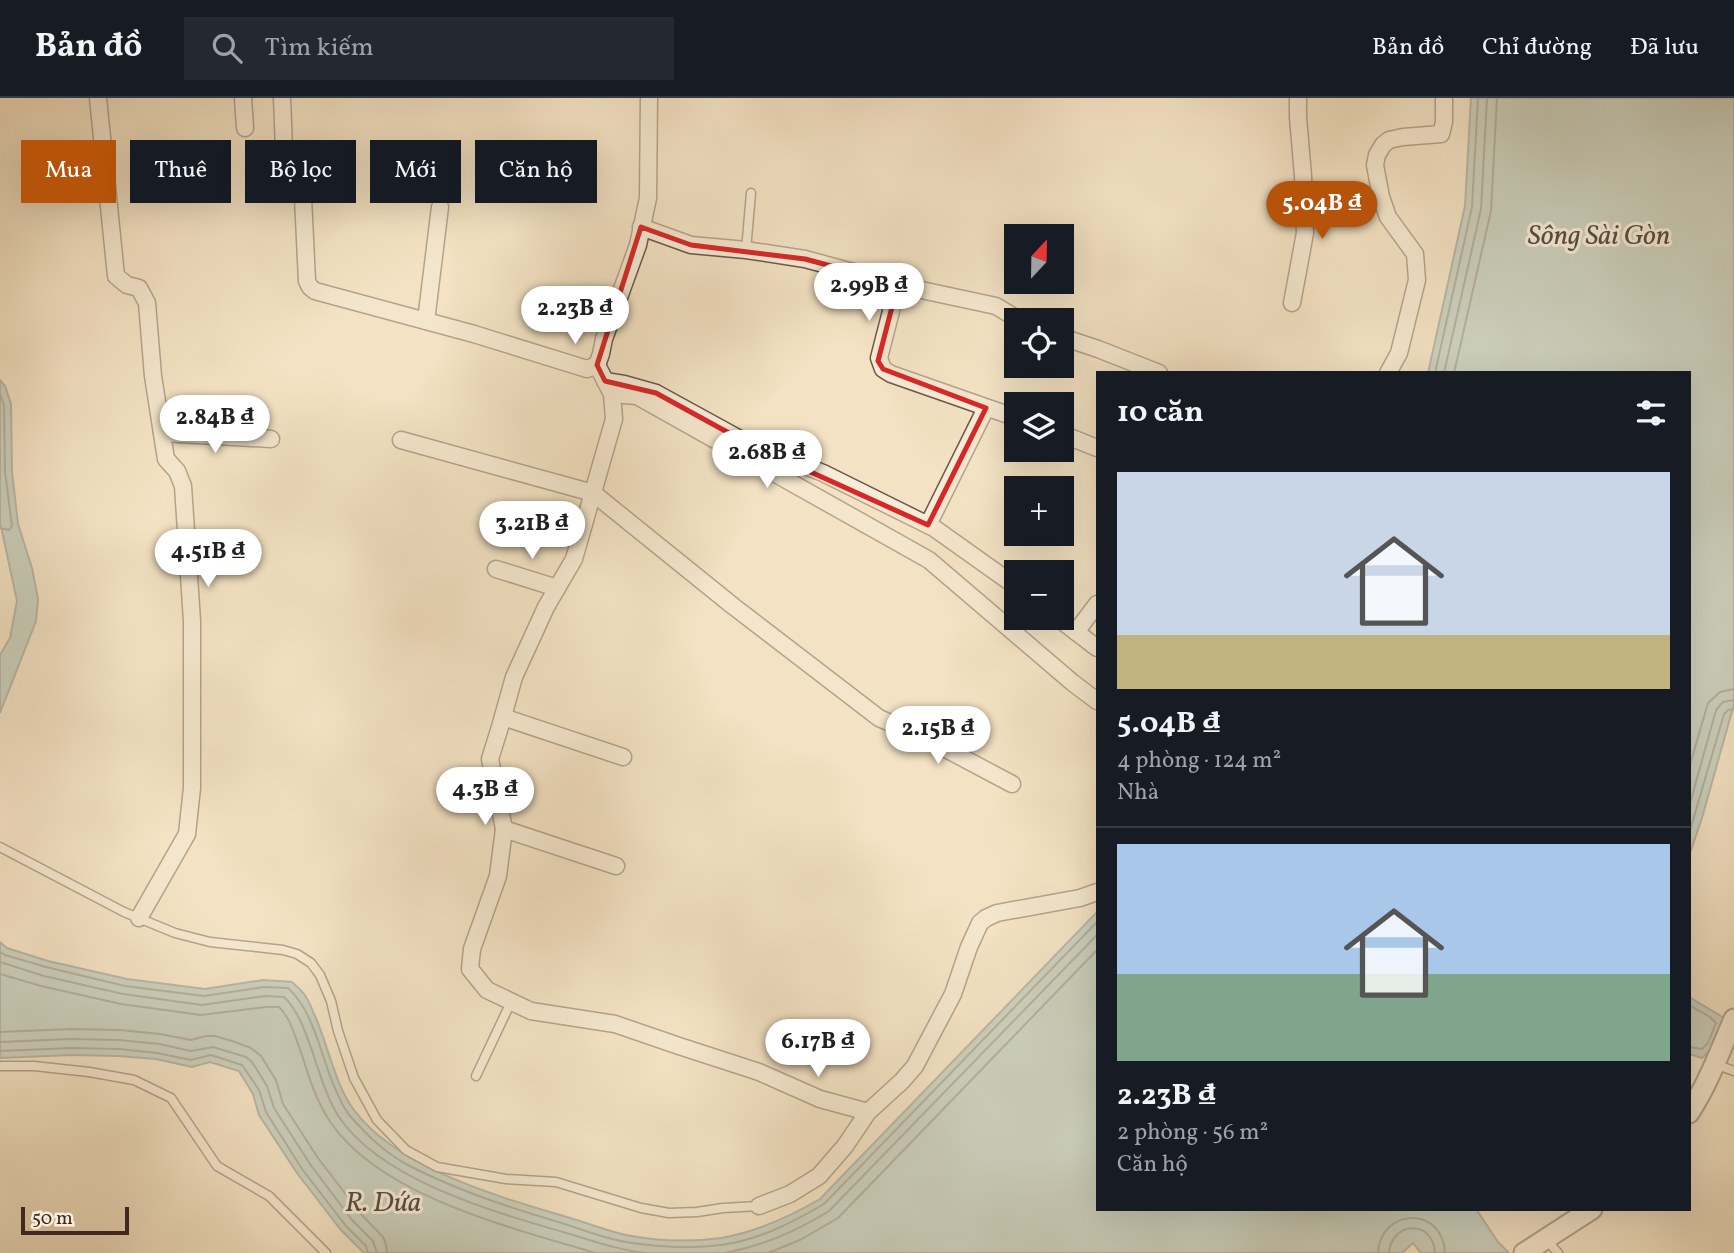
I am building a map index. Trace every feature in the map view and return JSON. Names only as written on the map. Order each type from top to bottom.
[{"type":"street","points":[[98,98],[116,276],[127,285],[139,288],[147,303],[153,376],[166,459],[177,471],[183,486],[192,621],[192,788],[187,834],[139,918]]},
{"type":"street","points":[[243,98],[245,128]]},
{"type":"street","points":[[282,98],[285,175],[287,181],[303,198],[307,281],[310,288],[586,369],[597,365]]},
{"type":"street","points":[[649,98],[648,198],[638,245],[597,365],[608,387],[614,419],[574,559],[546,607],[514,677],[490,758],[504,829],[498,876],[472,949],[470,969],[487,989],[531,1011],[615,1024],[759,1072],[813,1096],[868,1112]]},
{"type":"street","points":[[1292,303],[1305,233],[1298,98]]},
{"type":"street","points":[[1389,371],[1399,353],[1417,280],[1415,254],[1396,231],[1381,197],[1375,165],[1377,155],[1389,140],[1441,134],[1444,98]]},
{"type":"street","points":[[426,321],[440,207]]},
{"type":"street","points":[[641,227],[691,245],[805,259],[996,306],[1004,311]]},
{"type":"street","points":[[898,284],[879,358],[883,369],[1004,414]]},
{"type":"street","points":[[1074,341],[1154,371]]},
{"type":"street","points":[[608,387],[624,384],[656,393],[748,444],[822,473],[928,526],[1004,578]]},
{"type":"street","points":[[608,387],[637,396],[929,560],[1096,700]]},
{"type":"street","points":[[928,526],[986,408]]},
{"type":"street","points":[[162,433],[271,439]]},
{"type":"street","points":[[1074,439],[1096,448]]},
{"type":"street","points":[[401,440],[593,493],[733,606],[879,718],[929,740],[1012,784]]},
{"type":"street","points":[[496,569],[557,587]]},
{"type":"street","points":[[1076,632],[1096,605]]},
{"type":"street","points":[[1073,630],[1096,647]]},
{"type":"street","points":[[503,718],[623,757]]},
{"type":"street","points":[[504,829],[616,866]]},
{"type":"street","points":[[759,1206],[790,1194],[819,1175],[845,1146],[868,1112],[915,1066],[953,994],[980,923],[997,913],[1080,898],[1096,892]]},
{"type":"street","points":[[1691,1109],[1733,1025]]},
{"type":"street","points":[[1541,1248],[1589,1211]]},
{"type":"lane","points":[[746,250],[751,193]]},
{"type":"lane","points":[[0,847],[75,887],[175,933],[210,942],[283,950],[297,954],[310,963],[320,975],[331,1001],[354,1078],[377,1120],[406,1150],[437,1167],[506,1180],[556,1182],[641,1208],[668,1213],[759,1206]]},
{"type":"lane","points":[[476,1076],[511,1002]]},
{"type":"lane","points":[[1715,1064],[1734,1071]]},
{"type":"lane","points":[[0,1066],[34,1066],[134,1080],[172,1098],[217,1166],[270,1196],[326,1253]]},
{"type":"highlighted area","points":[[641,227],[691,245],[805,259],[898,284],[878,361],[883,369],[986,408],[928,525],[749,444],[656,393],[605,381],[597,365]]},
{"type":"water","name":"Sông Sài Gòn","points":[[1471,98],[1734,98],[1734,704],[1691,850],[1691,371],[1428,371],[1465,206]]},
{"type":"water","points":[[0,380],[11,404],[12,472],[18,524],[32,568],[38,599],[36,621],[0,713],[0,655],[10,638],[17,601],[0,522]]},
{"type":"water","name":"R. Dứa","points":[[1096,913],[1096,1211],[1477,1211],[1498,1242],[1509,1253],[1421,1253],[1413,1243],[1402,1253],[364,1253],[341,1230],[297,1173],[259,1115],[253,1094],[239,1071],[210,1062],[192,1067],[156,1059],[118,1056],[0,1058],[0,942],[7,948],[48,961],[127,979],[205,989],[263,980],[292,982],[310,1004],[347,1100],[373,1131],[423,1165],[513,1201],[619,1233],[649,1239],[698,1240],[747,1232],[797,1212],[820,1199]]},
{"type":"water","points":[[1691,998],[1726,1019],[1714,1047],[1702,1058],[1691,1055]]}]
